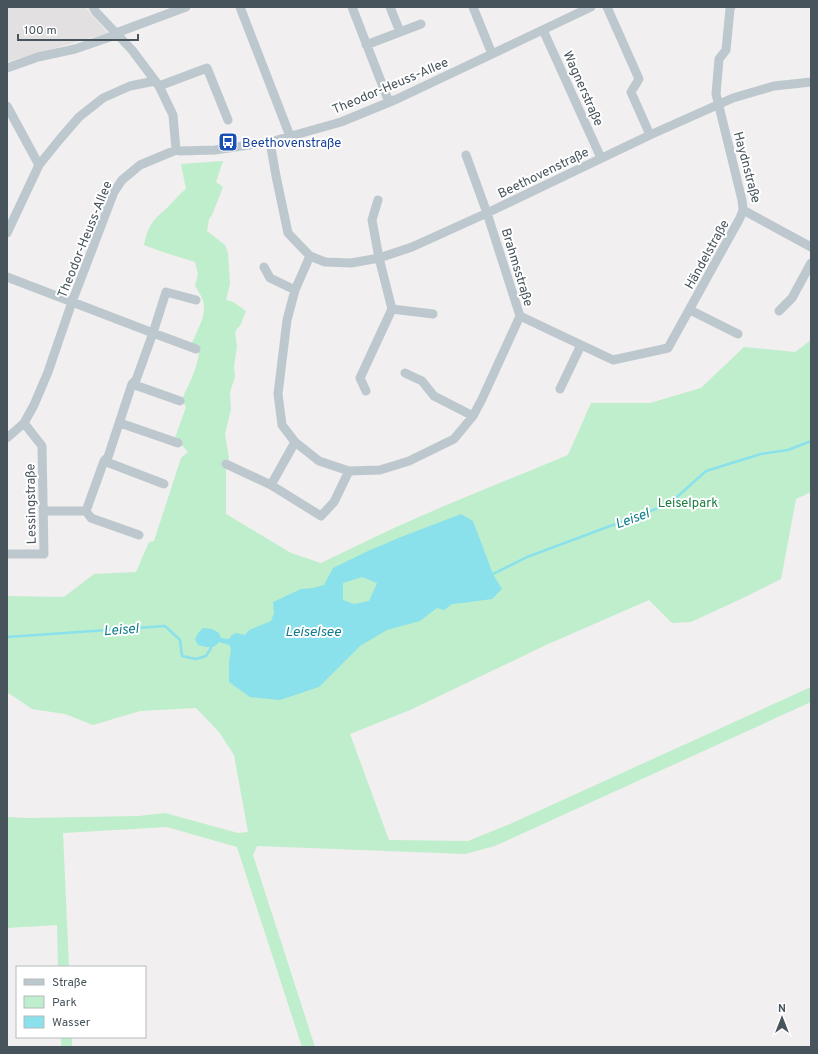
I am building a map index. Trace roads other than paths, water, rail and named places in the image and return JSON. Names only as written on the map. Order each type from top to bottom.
[{"type":"street","points":[[93,7],[132,50],[157,83],[173,115],[176,150]]},
{"type":"street","points":[[7,68],[38,57],[75,49],[186,7]]},
{"type":"street","points":[[240,7],[290,136]]},
{"type":"street","points":[[352,7],[389,102]]},
{"type":"street","points":[[390,7],[400,32]]},
{"type":"street","points":[[473,7],[492,54]]},
{"type":"street","name":"Theodor-Heuss-Allee","points":[[7,438],[24,423],[34,405],[48,372],[72,302],[114,192],[122,180],[140,165],[176,150],[215,150],[270,142],[341,122],[389,102],[591,7]]},
{"type":"street","points":[[607,7],[639,79],[631,92],[650,135]]},
{"type":"street","points":[[718,104],[716,94],[719,59],[726,50],[730,9],[732,7]]},
{"type":"street","points":[[366,45],[421,24]]},
{"type":"street","name":"Wagnerstraße","points":[[543,30],[601,158]]},
{"type":"street","points":[[7,233],[39,165],[79,118],[103,98],[130,86],[157,83],[206,68],[228,120]]},
{"type":"street","name":"Beethovenstraße","points":[[270,142],[288,233],[310,256],[325,262],[351,263],[379,258],[412,247],[650,135],[733,98],[774,86],[811,82]]},
{"type":"street","name":"Haydnstraße","points":[[718,104],[742,200],[743,210],[811,247]]},
{"type":"street","points":[[7,106],[39,165]]},
{"type":"street","name":"Brahmsstraße","points":[[310,256],[295,290],[287,320],[278,394],[282,425],[295,442],[319,461],[349,471],[380,470],[409,461],[454,439],[473,416],[520,316],[487,213],[466,155]]},
{"type":"street","points":[[366,391],[360,378],[392,309],[379,258],[372,220],[378,200]]},
{"type":"street","name":"Händelstraße","points":[[520,316],[613,360],[668,348],[743,210]]},
{"type":"street","points":[[779,311],[792,298],[811,263]]},
{"type":"street","points":[[264,267],[270,278],[295,290]]},
{"type":"street","points":[[7,278],[196,350]]},
{"type":"street","points":[[86,511],[104,461],[108,457],[132,384],[136,380],[166,292],[196,300]]},
{"type":"street","points":[[392,309],[433,314]]},
{"type":"street","name":"Händelstraße","points":[[690,310],[738,334]]},
{"type":"street","points":[[560,389],[581,345]]},
{"type":"street","points":[[405,373],[422,381],[434,396],[473,416]]},
{"type":"street","points":[[132,384],[180,400]]},
{"type":"street","name":"Lessingstraße","points":[[7,554],[44,554],[42,446],[24,423]]},
{"type":"street","points":[[120,423],[178,443]]},
{"type":"street","points":[[271,485],[295,442]]},
{"type":"street","points":[[104,461],[164,484]]},
{"type":"street","points":[[226,464],[271,485],[321,516],[334,502],[349,471]]},
{"type":"street","points":[[43,511],[86,511]]},
{"type":"street","points":[[86,511],[91,518],[138,535]]},
{"type":"water","name":"Leiselsee","points":[[461,514],[473,521],[493,574],[502,589],[492,599],[452,604],[444,610],[437,608],[420,621],[387,630],[360,646],[319,687],[280,700],[250,697],[229,682],[231,648],[229,645],[219,642],[217,645],[212,647],[198,645],[195,639],[203,628],[212,629],[219,633],[221,638],[229,639],[236,633],[245,635],[249,630],[271,621],[274,613],[273,602],[301,589],[324,585],[333,568],[401,537]],"holes":[[[362,577],[377,583],[369,601],[354,604],[343,600],[343,583]]]},
{"type":"waterway","name":"Leisel","points":[[493,574],[527,557],[669,504],[706,471],[761,454],[788,450],[811,441]]},
{"type":"waterway","name":"Leisel","points":[[7,637],[165,626],[180,640],[182,656],[196,659],[206,656],[211,648]]},
{"type":"place","name":"Beethovenstraße","points":[[228,142]]},
{"type":"park label","name":"Leiselpark","points":[[688,502]]}]
